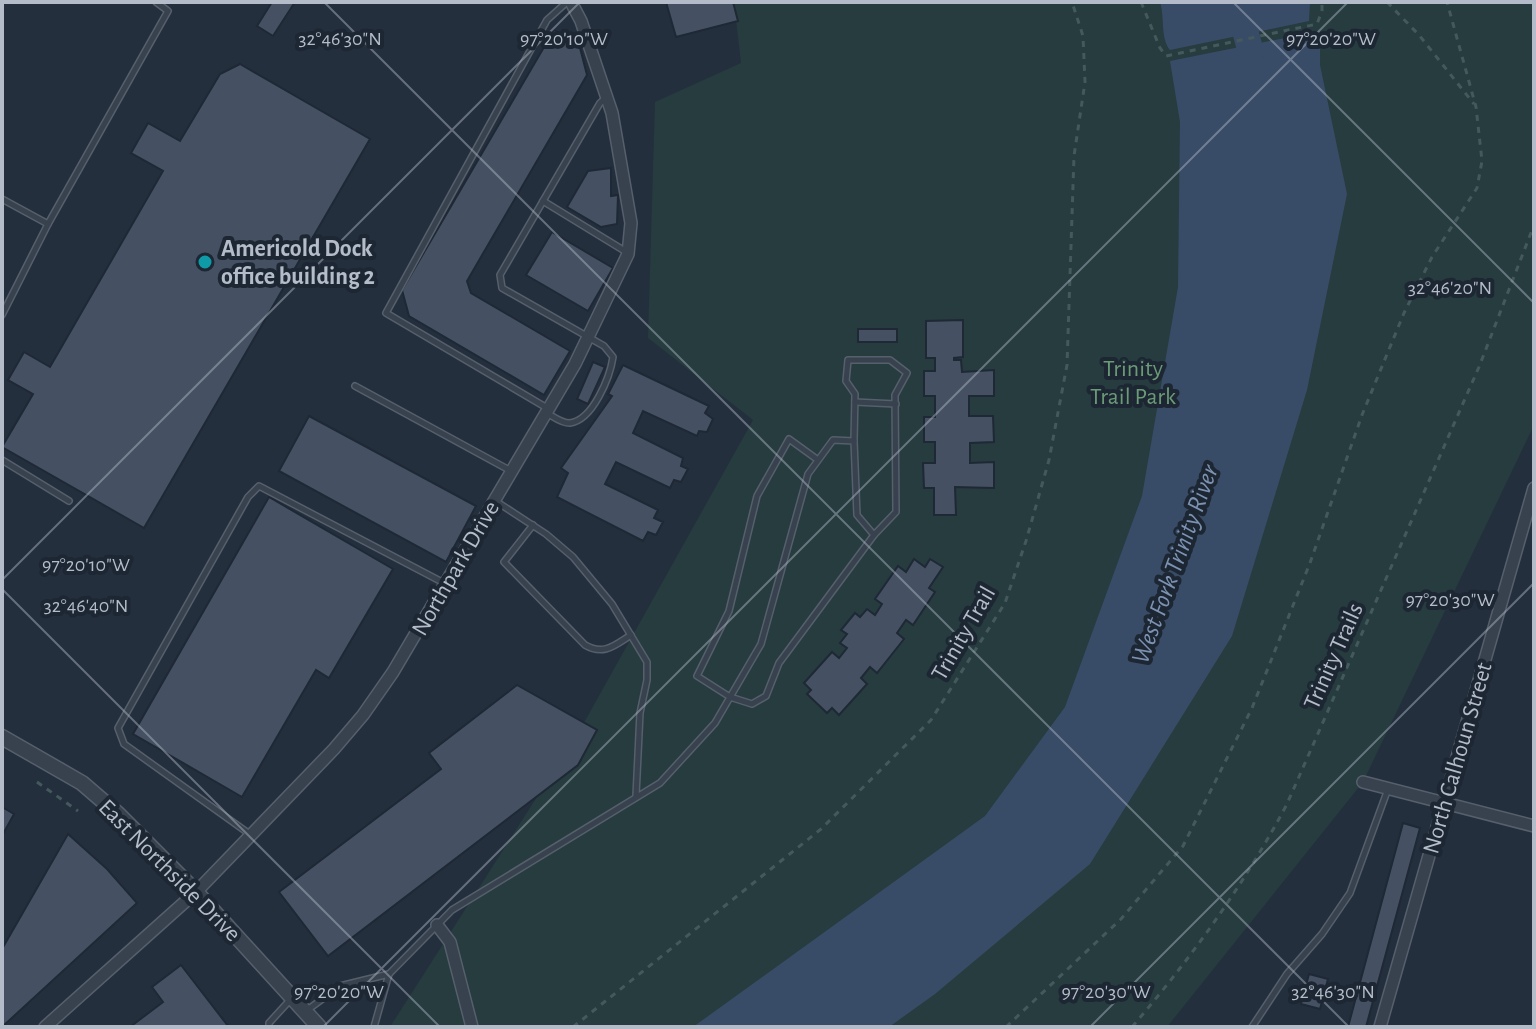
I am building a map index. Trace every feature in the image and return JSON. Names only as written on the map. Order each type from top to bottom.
[{"type":"street","name":"Northpark Drive","points":[[45,1027],[196,892],[363,715],[446,584],[588,337],[628,254],[631,223],[626,183],[607,97],[581,21],[569,2]]},
{"type":"street","name":"North Calhoun Street","points":[[1380,1027],[1534,488]]},
{"type":"street","name":"East Northside Drive","points":[[2,737],[82,783],[118,814],[196,892],[319,1027]]},
{"type":"street","points":[[1363,782],[1534,826]]},
{"type":"street","points":[[437,925],[450,942],[472,1027]]},
{"type":"lane","points":[[2,315],[48,224],[168,11],[156,2]]},
{"type":"lane","points":[[569,2],[547,20],[386,313],[562,422],[572,423],[581,418],[597,400],[610,373],[613,357],[604,346],[502,288],[500,275],[600,103],[607,97]]},
{"type":"lane","points":[[2,199],[48,224]]},
{"type":"lane","points":[[543,201],[628,254]]},
{"type":"lane","points":[[818,460],[789,439],[757,496],[729,611],[697,676],[730,697],[752,704],[766,696],[779,663],[874,535],[896,512],[895,395],[907,373],[890,360],[848,360],[846,381],[855,394],[857,515],[874,535]]},
{"type":"lane","points":[[355,386],[511,471]]},
{"type":"lane","points":[[855,402],[896,404]]},
{"type":"lane","points":[[374,1027],[389,974],[452,910],[660,783],[715,723],[761,644],[808,474],[833,440],[854,441]]},
{"type":"lane","points":[[2,460],[69,501]]},
{"type":"lane","points":[[251,835],[124,744],[118,728],[248,497],[259,486],[446,584]]},
{"type":"lane","points":[[494,500],[533,525],[573,557],[612,604],[647,662],[647,680],[640,713],[636,797]]},
{"type":"lane","points":[[533,525],[504,562],[594,651],[606,650],[631,635]]},
{"type":"lane","points":[[1252,1027],[1287,974],[1322,934],[1350,893],[1388,788]]},
{"type":"lane","points":[[305,1011],[340,986],[389,974]]},
{"type":"lane","points":[[269,1027],[269,1023],[292,997]]},
{"type":"path","name":"Trinity Trail","points":[[573,1027],[821,829],[931,720],[1005,603],[1049,460],[1067,365],[1074,156],[1085,82],[1083,36],[1072,2]]},
{"type":"path","points":[[1141,2],[1166,56],[1319,22],[1322,2]]},
{"type":"path","points":[[1387,2],[1419,35],[1476,107]]},
{"type":"path","points":[[1006,1027],[1121,919],[1183,846],[1252,708],[1310,563],[1362,415],[1404,313],[1432,257],[1477,188],[1482,161],[1476,107],[1447,2]]},
{"type":"path","name":"Trinity Trails","points":[[1132,1027],[1224,910],[1256,862],[1287,804],[1473,381],[1534,225]]},
{"type":"path","points":[[37,782],[78,811]]},
{"type":"green space","name":"Trinity Trail Park","points":[[734,2],[1534,2],[1534,425],[1363,782],[1167,1027],[390,1027],[581,728],[753,420],[648,338],[655,102],[741,63]]},
{"type":"water","points":[[1160,2],[1310,2],[1309,21],[1170,50],[1165,40]]},
{"type":"water","points":[[1320,31],[1320,65],[1347,194],[1307,390],[1232,636],[1090,864],[935,994],[889,1027],[693,1027],[985,816],[1065,707],[1142,496],[1178,287],[1180,122],[1170,61]]},
{"type":"building","points":[[272,2],[295,2],[273,36],[257,26]]},
{"type":"building","points":[[666,2],[733,2],[738,21],[676,37]]},
{"type":"building","points":[[554,30],[579,44],[587,75],[467,281],[471,293],[570,351],[544,395],[409,316],[402,290]]},
{"type":"building","name":"Americold Dock office building 2","points":[[240,64],[370,139],[144,528],[2,447],[33,394],[8,380],[24,352],[50,367],[163,171],[131,153],[148,123],[180,141],[220,74]]},
{"type":"building","points":[[611,168],[611,196],[618,195],[617,224],[601,227],[567,207],[588,171]]},
{"type":"building","points":[[552,232],[613,268],[588,311],[526,275]]},
{"type":"building","points":[[963,320],[963,357],[954,360],[961,360],[962,372],[994,370],[994,396],[969,396],[969,416],[993,416],[994,442],[970,443],[970,463],[994,462],[994,488],[955,487],[956,515],[934,515],[934,488],[924,488],[923,463],[935,463],[935,442],[924,442],[924,417],[935,417],[935,396],[924,396],[924,371],[935,371],[935,358],[926,358],[926,321]]},
{"type":"building","points":[[858,329],[897,329],[897,342],[858,342]]},
{"type":"building","points":[[593,362],[605,367],[588,404],[577,399]]},
{"type":"building","points":[[623,365],[709,406],[705,413],[713,419],[707,432],[699,431],[697,436],[643,411],[633,433],[683,458],[681,466],[688,469],[681,482],[674,480],[670,488],[616,462],[605,484],[658,510],[654,518],[663,522],[656,535],[648,532],[643,541],[557,497],[568,473],[561,468],[612,396],[608,394]]},
{"type":"building","points":[[309,416],[476,506],[446,562],[279,471]]},
{"type":"building","points":[[269,497],[393,569],[329,678],[316,670],[242,797],[133,734]]},
{"type":"building","points":[[914,559],[925,567],[930,559],[943,567],[929,588],[935,592],[913,625],[906,620],[897,633],[904,639],[877,673],[870,667],[861,678],[867,684],[839,715],[832,708],[827,713],[807,694],[811,690],[804,683],[832,652],[839,658],[847,648],[840,643],[847,634],[841,630],[855,613],[860,617],[867,609],[875,615],[882,604],[875,599],[898,566],[906,572]]},
{"type":"building","points":[[517,685],[597,730],[578,765],[328,956],[279,892],[441,769],[429,753]]},
{"type":"building","points":[[2,807],[14,814],[2,836]]},
{"type":"building","points":[[1403,823],[1420,828],[1366,1027],[1348,1027]]},
{"type":"building","points":[[68,834],[107,869],[137,903],[2,1027],[2,949]]},
{"type":"building","points":[[181,965],[228,1026],[130,1027],[163,1002],[152,987]]},
{"type":"building","points":[[1309,974],[1328,979],[1320,1009],[1301,1004]]},
{"type":"waterway","name":"West Fork Trinity River","points":[[1237,2],[1249,45],[1250,81]]},
{"type":"place","name":"Americold Dock office building 2","points":[[205,262]]}]
